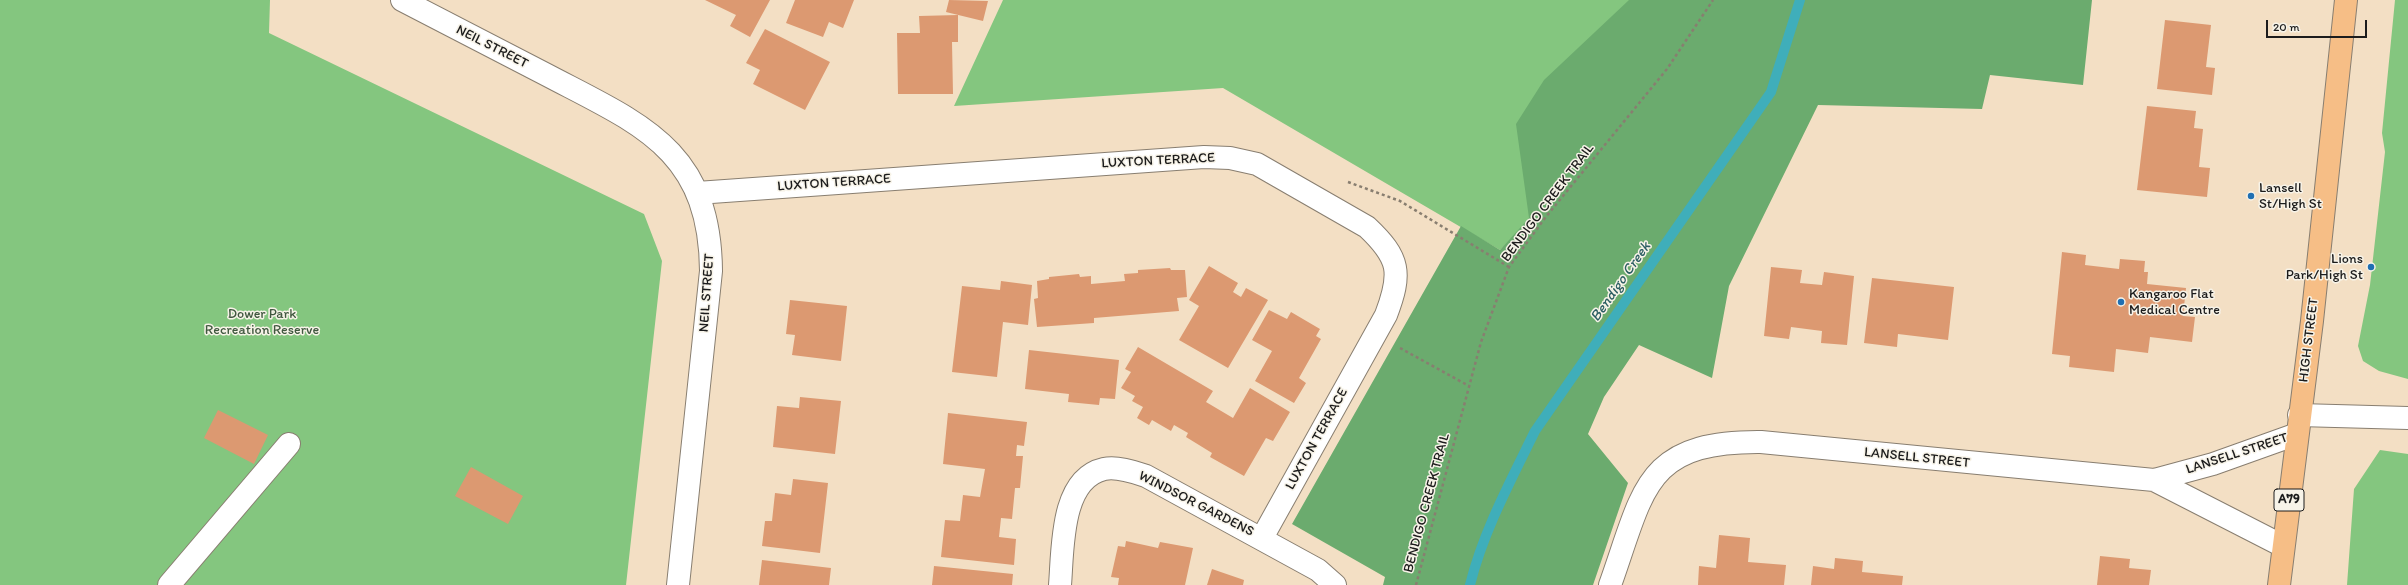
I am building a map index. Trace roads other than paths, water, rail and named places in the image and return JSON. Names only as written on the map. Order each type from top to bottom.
[{"type":"highway","name":"HIGH STREET","points":[[2279,585],[2313,314],[2346,0]]},
{"type":"street","name":"NEIL STREET","points":[[402,0],[635,122],[671,152],[686,172],[697,193],[709,231],[711,271],[678,585]]},
{"type":"street","name":"LUXTON TERRACE","points":[[697,193],[1204,157],[1230,158],[1257,164],[1367,227],[1382,241],[1393,255],[1396,272],[1394,293],[1386,314],[1262,538]]},
{"type":"street","name":"LANSELL STREET","points":[[1610,585],[1641,500],[1657,473],[1680,454],[1718,444],[1761,442],[2154,480],[2213,464],[2298,425],[2408,418]]},
{"type":"street","points":[[169,585],[289,444]]},
{"type":"street","name":"WINDSOR GARDENS","points":[[1060,585],[1066,522],[1073,493],[1087,476],[1104,469],[1127,470],[1146,476],[1262,538],[1318,570],[1335,585]]},
{"type":"street","name":"LANSELL STREET","points":[[2154,480],[2283,546]]},
{"type":"waterway","name":"Bendigo Creek","points":[[1470,585],[1482,545],[1490,526],[1507,487],[1535,431],[1771,92],[1800,0]]},
{"type":"place","name":"Lansell St/High St","points":[[2251,196]]},
{"type":"place","name":"Lions Park/High St","points":[[2371,267]]},
{"type":"place","name":"Kangaroo Flat Medical Centre","points":[[2121,302]]},
{"type":"park label","name":"Dower Park Recreation Reserve","points":[[262,322]]}]
